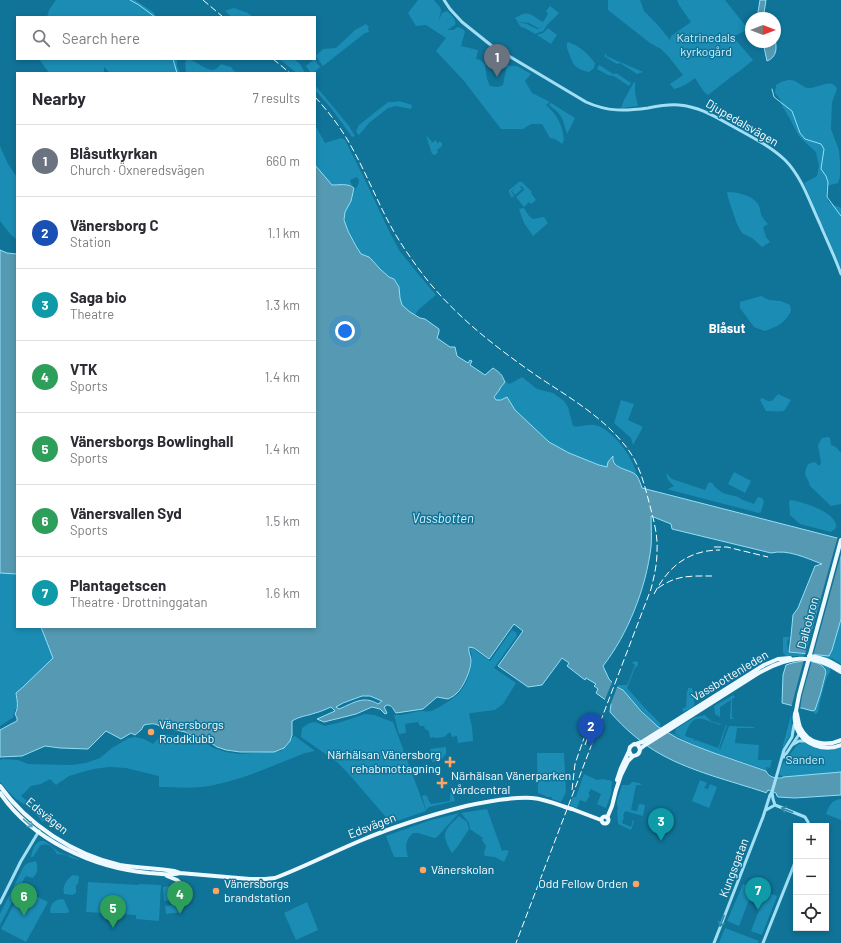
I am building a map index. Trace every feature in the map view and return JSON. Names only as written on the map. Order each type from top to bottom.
[{"type":"main road","name":"Dalbobron","points":[[795,721],[794,715],[799,695],[841,540]]},
{"type":"main road","name":"Vassbottenleden","points":[[640,749],[644,744],[664,730],[764,665],[773,661],[803,656],[814,656],[830,661],[841,668]]},
{"type":"main road","name":"Vassbottenleden","points":[[664,730],[757,674],[781,662],[803,658],[813,659],[828,664],[841,672]]},
{"type":"main road","points":[[796,711],[802,734],[811,740],[820,744],[832,743],[841,740]]},
{"type":"main road","points":[[795,721],[807,741],[814,745],[825,748],[841,745]]},
{"type":"main road","points":[[636,744],[640,749],[639,754],[633,756],[628,761],[616,790],[618,776],[631,746],[636,744]]},
{"type":"main road","name":"Vassbottenleden","points":[[636,744],[644,744]]},
{"type":"main road","points":[[629,751],[633,756]]},
{"type":"main road","name":"Edsvägen","points":[[0,786],[7,796],[41,828],[66,844],[88,855],[109,862],[132,867],[174,871],[180,873]]},
{"type":"main road","name":"Edsvägen","points":[[0,793],[20,816],[38,832],[61,847],[102,863],[133,871],[270,879],[372,836],[430,816],[483,803],[514,798],[540,799],[601,820],[603,817],[607,818],[616,790]]},
{"type":"main road","points":[[159,873],[177,880],[182,885]]},
{"type":"street","name":"Djupedalsvägen","points":[[444,0],[462,22],[492,46],[586,102],[597,107],[614,110],[629,110],[674,105],[694,108],[714,116],[766,145],[786,162],[798,178],[841,274]]},
{"type":"street","points":[[782,759],[784,750],[794,732],[795,721]]},
{"type":"street","points":[[792,737],[796,734],[802,734]]},
{"type":"street","points":[[782,759],[802,734]]},
{"type":"street","points":[[791,746],[799,741],[807,741]]},
{"type":"street","name":"Kungsgatan","points":[[714,943],[766,810],[782,759]]},
{"type":"street","points":[[772,792],[776,805],[805,817],[808,823]]},
{"type":"street","points":[[766,810],[776,805]]},
{"type":"street","points":[[0,903],[21,860],[41,828]]},
{"type":"street","points":[[763,943],[793,868]]},
{"type":"green space","points":[[56,0],[135,0],[153,12],[156,16],[47,16],[49,10]]},
{"type":"green space","points":[[418,0],[434,0],[441,9],[439,20],[442,13],[447,11],[453,17],[455,25],[447,30],[453,30],[458,27],[463,29],[465,32],[461,46],[478,50],[476,59],[485,64],[487,79],[490,86],[498,87],[503,85],[507,65],[517,66],[531,74],[525,81],[532,93],[550,102],[546,105],[554,113],[561,125],[564,140],[562,144],[555,139],[550,138],[542,124],[531,124],[523,129],[501,129],[464,81],[436,51],[446,38],[426,25],[416,26],[408,13]]},
{"type":"green space","name":"Katrinedals kyrkogård","points":[[608,0],[640,0],[644,11],[670,40],[671,36],[691,22],[677,0],[725,0],[745,25],[745,31],[733,37],[753,60],[708,95],[704,92],[695,78],[685,85],[674,89],[670,84],[683,75],[669,57],[661,49],[650,43],[608,10]]},
{"type":"green space","points":[[550,6],[559,13],[543,31],[535,34],[521,27],[517,22],[527,24],[537,29],[544,26],[538,28],[529,23],[518,22],[515,18],[527,13],[543,22],[548,14],[546,11]]},
{"type":"green space","points":[[234,8],[252,16],[231,16],[225,11]]},
{"type":"green space","points":[[366,24],[369,27],[369,32],[365,33],[323,66],[316,56],[323,49],[336,48],[355,30]]},
{"type":"green space","points":[[548,28],[557,35],[551,44],[537,35],[543,33]]},
{"type":"green space","points":[[568,42],[586,53],[595,63],[594,68],[589,72],[579,69],[575,65],[567,50]]},
{"type":"green space","points":[[606,54],[606,56],[643,72],[637,74],[620,63],[617,64],[605,57],[604,56]]},
{"type":"green space","points":[[40,60],[177,60],[177,66],[180,72],[109,72],[104,67],[104,72],[48,72]]},
{"type":"green space","points":[[190,60],[211,70],[215,69],[221,64],[231,67],[237,72],[186,72],[185,62]]},
{"type":"green space","points":[[280,60],[295,60],[300,64],[304,72],[296,72]]},
{"type":"green space","points":[[315,60],[320,67],[314,72],[310,72],[306,66]]},
{"type":"green space","points":[[599,65],[613,74],[616,73],[631,83],[629,86],[614,76],[608,75],[597,69]]},
{"type":"green space","points":[[788,80],[795,81],[808,88],[832,84],[837,89],[832,102],[831,129],[839,150],[840,177],[838,183],[827,186],[826,194],[830,203],[841,208],[841,268],[804,183],[817,176],[819,166],[816,152],[799,136],[781,104],[781,101],[775,93],[776,85]]},
{"type":"green space","points":[[634,82],[638,106],[621,108],[624,100]]},
{"type":"green space","points":[[316,86],[349,126],[355,136],[352,137],[331,108],[316,91]]},
{"type":"green space","points":[[399,101],[412,105],[411,109],[396,106],[388,108],[369,123],[359,135],[356,132],[359,125],[388,102]]},
{"type":"green space","points":[[551,103],[575,118],[567,134],[562,118],[549,105]]},
{"type":"green space","points":[[316,127],[325,143],[341,138],[345,140],[399,250],[436,295],[418,310],[415,315],[402,305],[399,287],[394,279],[389,277],[369,257],[361,254],[345,224],[345,212],[359,180],[357,177],[350,180],[352,186],[345,184],[332,185],[316,166]]},
{"type":"green space","points":[[426,135],[432,142],[430,144],[436,140],[437,143],[439,143],[439,141],[442,143],[442,146],[437,150],[438,152],[435,155],[432,154]]},
{"type":"green space","points":[[0,146],[8,164],[16,176],[16,239],[0,221]]},
{"type":"green space","points":[[519,182],[522,182],[532,192],[531,193],[536,200],[531,204],[529,202],[524,207],[516,197],[524,190],[523,187],[519,185],[522,189],[515,195],[512,191],[517,186],[511,191],[514,196],[513,197],[511,197],[509,192],[509,190]]},
{"type":"green space","points":[[727,192],[752,198],[759,205],[761,214],[768,224],[763,227],[766,237],[770,242],[762,247],[752,238],[742,233],[737,224]]},
{"type":"green space","points":[[524,208],[533,219],[544,217],[548,223],[533,236],[524,223],[519,209]]},
{"type":"green space","points":[[761,296],[769,300],[781,301],[790,305],[791,311],[786,319],[780,324],[765,331],[754,327],[740,308],[740,302]]},
{"type":"green space","points":[[522,377],[537,389],[553,393],[564,401],[568,407],[573,426],[578,427],[594,425],[608,431],[627,453],[632,461],[637,476],[615,464],[612,457],[608,462],[607,467],[569,453],[549,442],[515,410],[507,397],[501,400],[496,400],[494,397],[505,382],[510,384]]},
{"type":"green space","points":[[778,394],[791,400],[784,411],[766,411],[760,400],[762,398],[772,401]]},
{"type":"green space","points":[[621,400],[634,404],[628,420],[643,427],[633,445],[631,438],[614,423]]},
{"type":"green space","points":[[822,438],[830,438],[831,445],[836,447],[841,453],[841,504],[831,506],[810,486],[805,474],[808,464],[815,462],[819,466],[821,463],[818,445]]},
{"type":"green space","points":[[734,472],[751,481],[745,493],[728,484]]},
{"type":"green space","points":[[666,473],[672,479],[705,490],[709,482],[712,483],[723,493],[738,497],[754,504],[758,497],[762,498],[764,501],[761,512],[759,513],[670,490],[668,489],[674,486],[668,479]]},
{"type":"green space","points":[[791,500],[804,503],[826,513],[832,518],[836,528],[831,532],[800,524],[790,515],[789,501]]},
{"type":"green space","points":[[0,539],[16,539],[16,628],[63,628],[76,659],[17,701],[17,706],[13,715],[14,717],[0,726]]},
{"type":"green space","points":[[841,619],[841,664],[830,657],[832,660],[814,655],[829,656]]},
{"type":"green space","points":[[512,630],[517,633],[517,636],[494,668],[516,683],[503,704],[495,710],[469,714],[473,741],[458,743],[457,736],[452,737],[450,732],[444,737],[430,738],[429,731],[425,729],[424,726],[420,726],[418,722],[405,724],[406,733],[399,734],[394,715],[431,711],[452,699],[461,691],[470,674],[472,655],[470,650],[472,648],[490,661]]},
{"type":"green space","points":[[783,637],[790,637],[787,642],[788,651],[792,653],[805,654],[804,656],[786,656],[783,653]]},
{"type":"green space","points":[[812,660],[830,668],[818,712],[816,714],[814,712],[827,672],[824,666],[812,662]]},
{"type":"green space","points":[[634,661],[638,662],[638,665],[635,668],[627,688],[661,724],[658,728],[622,689],[617,687],[618,685],[627,685],[635,665],[632,663]]},
{"type":"green space","points":[[688,688],[692,688],[694,705],[683,712],[682,709],[686,707]]},
{"type":"green space","points":[[733,695],[735,697],[732,699],[732,718],[734,719],[730,719],[731,700],[720,707],[720,717],[715,714],[714,706]]},
{"type":"green space","points":[[365,714],[374,715],[393,722],[426,811],[391,823],[337,762],[301,737],[302,728],[309,723],[315,722],[325,726]]},
{"type":"green space","points":[[705,715],[711,721],[721,724],[720,725],[703,719],[694,720],[688,728],[685,736],[694,739],[694,741],[696,740],[718,748],[727,725],[719,749],[720,750],[729,726],[754,727],[737,728],[735,743],[759,745],[758,760],[772,760],[770,768],[766,767],[770,771],[717,754],[672,734],[681,736],[675,733],[676,729],[695,717]]},
{"type":"green space","points":[[791,715],[792,731],[783,748],[778,764]]},
{"type":"green space","points":[[162,734],[191,739],[195,738],[203,741],[213,748],[239,754],[281,751],[295,736],[315,751],[305,753],[234,780],[203,787],[159,787],[159,776],[126,768],[109,767],[93,769],[69,776],[56,785],[50,779],[41,784],[31,786],[21,796],[47,818],[43,822],[31,809],[16,799],[0,782],[0,760],[3,759],[18,760],[28,764],[71,765],[86,763],[100,758],[112,748],[129,738],[135,737],[144,739],[153,744]]},
{"type":"green space","name":"Sanden","points":[[804,742],[822,750],[831,750],[841,747],[841,772],[783,777],[779,774],[783,763],[797,745]]},
{"type":"green space","points":[[446,747],[446,754],[441,760],[432,762],[430,749]]},
{"type":"green space","points":[[537,753],[564,753],[566,792],[561,802],[552,799],[552,797],[538,793]]},
{"type":"green space","points":[[584,774],[597,780],[603,779],[612,781],[611,794],[606,808],[597,804],[601,794],[591,789],[588,794],[590,795],[586,802],[580,800],[577,808],[570,805],[573,797],[576,797]]},
{"type":"green space","points":[[700,780],[707,783],[704,788],[708,789],[710,784],[717,787],[709,808],[692,801]]},
{"type":"green space","points":[[632,782],[642,785],[636,785],[631,810],[637,811],[639,804],[645,805],[643,816],[625,811],[622,823],[631,827],[633,820],[631,830],[618,824],[617,801],[622,785],[629,785]]},
{"type":"green space","points":[[453,792],[455,801],[429,807],[426,810],[422,796],[427,796],[431,804],[450,801],[450,793]]},
{"type":"green space","points":[[841,799],[841,820],[826,814],[829,806],[833,802]]},
{"type":"green space","points":[[487,809],[502,851],[509,851],[504,862],[495,857],[485,856],[484,853],[486,846],[482,840],[483,838],[470,829],[469,823],[461,813]]},
{"type":"green space","points":[[459,813],[437,837],[434,838],[413,833],[408,838],[406,844],[408,857],[394,857],[386,836],[428,821]]},
{"type":"green space","points":[[459,816],[467,822],[469,829],[452,853],[446,841],[445,833],[450,825]]},
{"type":"green space","points":[[40,841],[44,841],[49,844],[60,853],[69,855],[80,860],[69,857],[68,855],[57,854],[52,847],[48,845],[40,846],[33,857],[31,857],[35,846]]},
{"type":"green space","points":[[36,861],[36,874],[33,878],[25,877],[0,925],[0,914],[24,866],[28,863]]},
{"type":"green space","points":[[73,875],[79,876],[78,884],[76,885],[76,893],[73,895],[64,894],[66,883]]},
{"type":"green space","points":[[88,882],[161,885],[159,921],[136,919],[136,915],[86,912]]},
{"type":"green space","points":[[743,884],[754,887],[739,926],[727,921]]},
{"type":"green space","points":[[178,885],[180,899],[164,901],[163,887]]},
{"type":"green space","points":[[22,889],[48,902],[26,942],[1,929]]},
{"type":"green space","points":[[766,892],[777,896],[762,935],[751,931]]},
{"type":"green space","points":[[57,900],[64,900],[69,912],[51,913],[50,911],[52,904]]},
{"type":"green space","points":[[307,902],[318,930],[296,940],[284,913]]},
{"type":"green space","points":[[181,904],[182,912],[166,914],[165,906]]},
{"type":"green space","points":[[725,928],[759,941],[758,943],[719,943]]},
{"type":"water","points":[[760,0],[766,0],[764,12],[758,12]]},
{"type":"water","points":[[764,48],[776,48],[776,52],[773,57],[767,61]]},
{"type":"water","name":"Vassbotten","points":[[316,166],[332,185],[347,185],[354,188],[351,201],[345,212],[344,220],[348,231],[361,254],[369,257],[389,277],[394,279],[399,287],[402,305],[410,312],[420,318],[425,319],[439,329],[437,338],[450,347],[455,347],[457,356],[468,363],[470,360],[472,361],[470,365],[485,375],[493,368],[499,372],[505,382],[494,397],[496,400],[501,400],[507,397],[515,410],[549,442],[569,453],[607,467],[608,462],[613,456],[613,461],[615,464],[637,476],[642,488],[841,539],[841,619],[832,650],[829,656],[789,652],[793,615],[798,608],[815,566],[822,564],[790,553],[771,553],[672,529],[671,524],[651,516],[651,547],[649,563],[640,594],[628,625],[603,666],[609,679],[617,687],[623,690],[641,711],[657,726],[677,738],[714,753],[766,771],[769,775],[775,778],[841,772],[841,795],[795,798],[778,797],[776,793],[768,790],[766,793],[699,771],[674,761],[648,746],[628,730],[610,712],[611,704],[596,693],[598,689],[594,686],[596,684],[586,678],[585,680],[567,666],[569,663],[562,658],[542,685],[528,687],[498,666],[523,631],[514,624],[489,659],[474,648],[469,647],[471,663],[469,673],[459,691],[450,698],[437,697],[423,709],[396,713],[391,706],[387,705],[384,707],[387,713],[385,714],[380,709],[372,707],[356,714],[324,722],[317,719],[335,711],[331,707],[292,721],[292,735],[290,741],[284,748],[274,752],[240,752],[226,750],[217,747],[205,739],[172,729],[170,721],[167,719],[165,720],[164,729],[155,724],[144,725],[135,735],[131,733],[121,739],[106,731],[88,749],[45,746],[22,756],[0,757],[0,730],[17,721],[15,714],[17,706],[16,693],[53,658],[41,628],[316,628]],"holes":[[[362,696],[370,696],[382,701],[378,704],[373,701],[363,700],[354,702],[339,709],[336,707]]]},
{"type":"water","points":[[0,250],[7,253],[16,254],[16,574],[0,573]]},
{"type":"water","points":[[802,661],[820,664],[826,672],[815,710],[813,711],[782,703],[783,675],[786,665]]},
{"type":"pier","points":[[838,536],[841,537],[841,554],[813,656],[805,655]]},
{"type":"pier","points":[[804,659],[812,660],[802,696],[800,710],[791,708]]},
{"type":"pier","points":[[613,680],[618,685],[609,708],[604,702]]},
{"type":"waterway","points":[[130,0],[154,16]]},
{"type":"waterway","points":[[173,60],[177,72]]},
{"type":"waterway","points":[[772,89],[774,97],[792,111],[800,133],[805,139],[821,144],[824,149],[821,169],[828,182],[827,197],[841,216]]},
{"type":"railway","points":[[203,0],[222,16]]},
{"type":"railway","points":[[274,60],[289,72]]},
{"type":"railway","points":[[316,98],[332,117],[347,139],[392,229],[406,252],[428,281],[452,308],[493,344],[537,376],[583,406],[614,433],[629,450],[637,465],[653,517],[657,552],[656,566],[651,589],[516,943]]},
{"type":"railway","points":[[714,547],[727,547],[768,557]]},
{"type":"railway","points":[[654,594],[666,576],[680,562],[698,553],[720,550]]},
{"type":"railway","points":[[658,588],[677,578],[712,576]]},
{"type":"railway","points":[[585,745],[595,718]]},
{"type":"railway","points":[[572,790],[575,764],[584,738]]},
{"type":"place","name":"Blåsutkyrkan","points":[[497,77]]},
{"type":"place","name":"Vänersborgs Roddklubb","points":[[151,732]]},
{"type":"place","name":"Vänersborg C","points":[[591,746]]},
{"type":"place","name":"Närhälsan Vänersborg rehabmottagning","points":[[450,762]]},
{"type":"place","name":"Närhälsan Vänerparken vårdcentral","points":[[442,783]]},
{"type":"place","name":"Saga bio","points":[[661,841]]},
{"type":"place","name":"Vänerskolan","points":[[423,870]]},
{"type":"place","name":"Odd Fellow Orden","points":[[636,884]]},
{"type":"place","name":"Vänersborgs brandstation","points":[[216,891]]},
{"type":"place","name":"Plantagetscen","points":[[758,910]]},
{"type":"place","name":"VTK","points":[[180,914]]},
{"type":"place","name":"Vänersvallen Syd","points":[[24,916]]},
{"type":"place","name":"Vänersborgs Bowlinghall","points":[[113,928]]},
{"type":"district","name":"Blåsut","points":[[727,328]]}]
